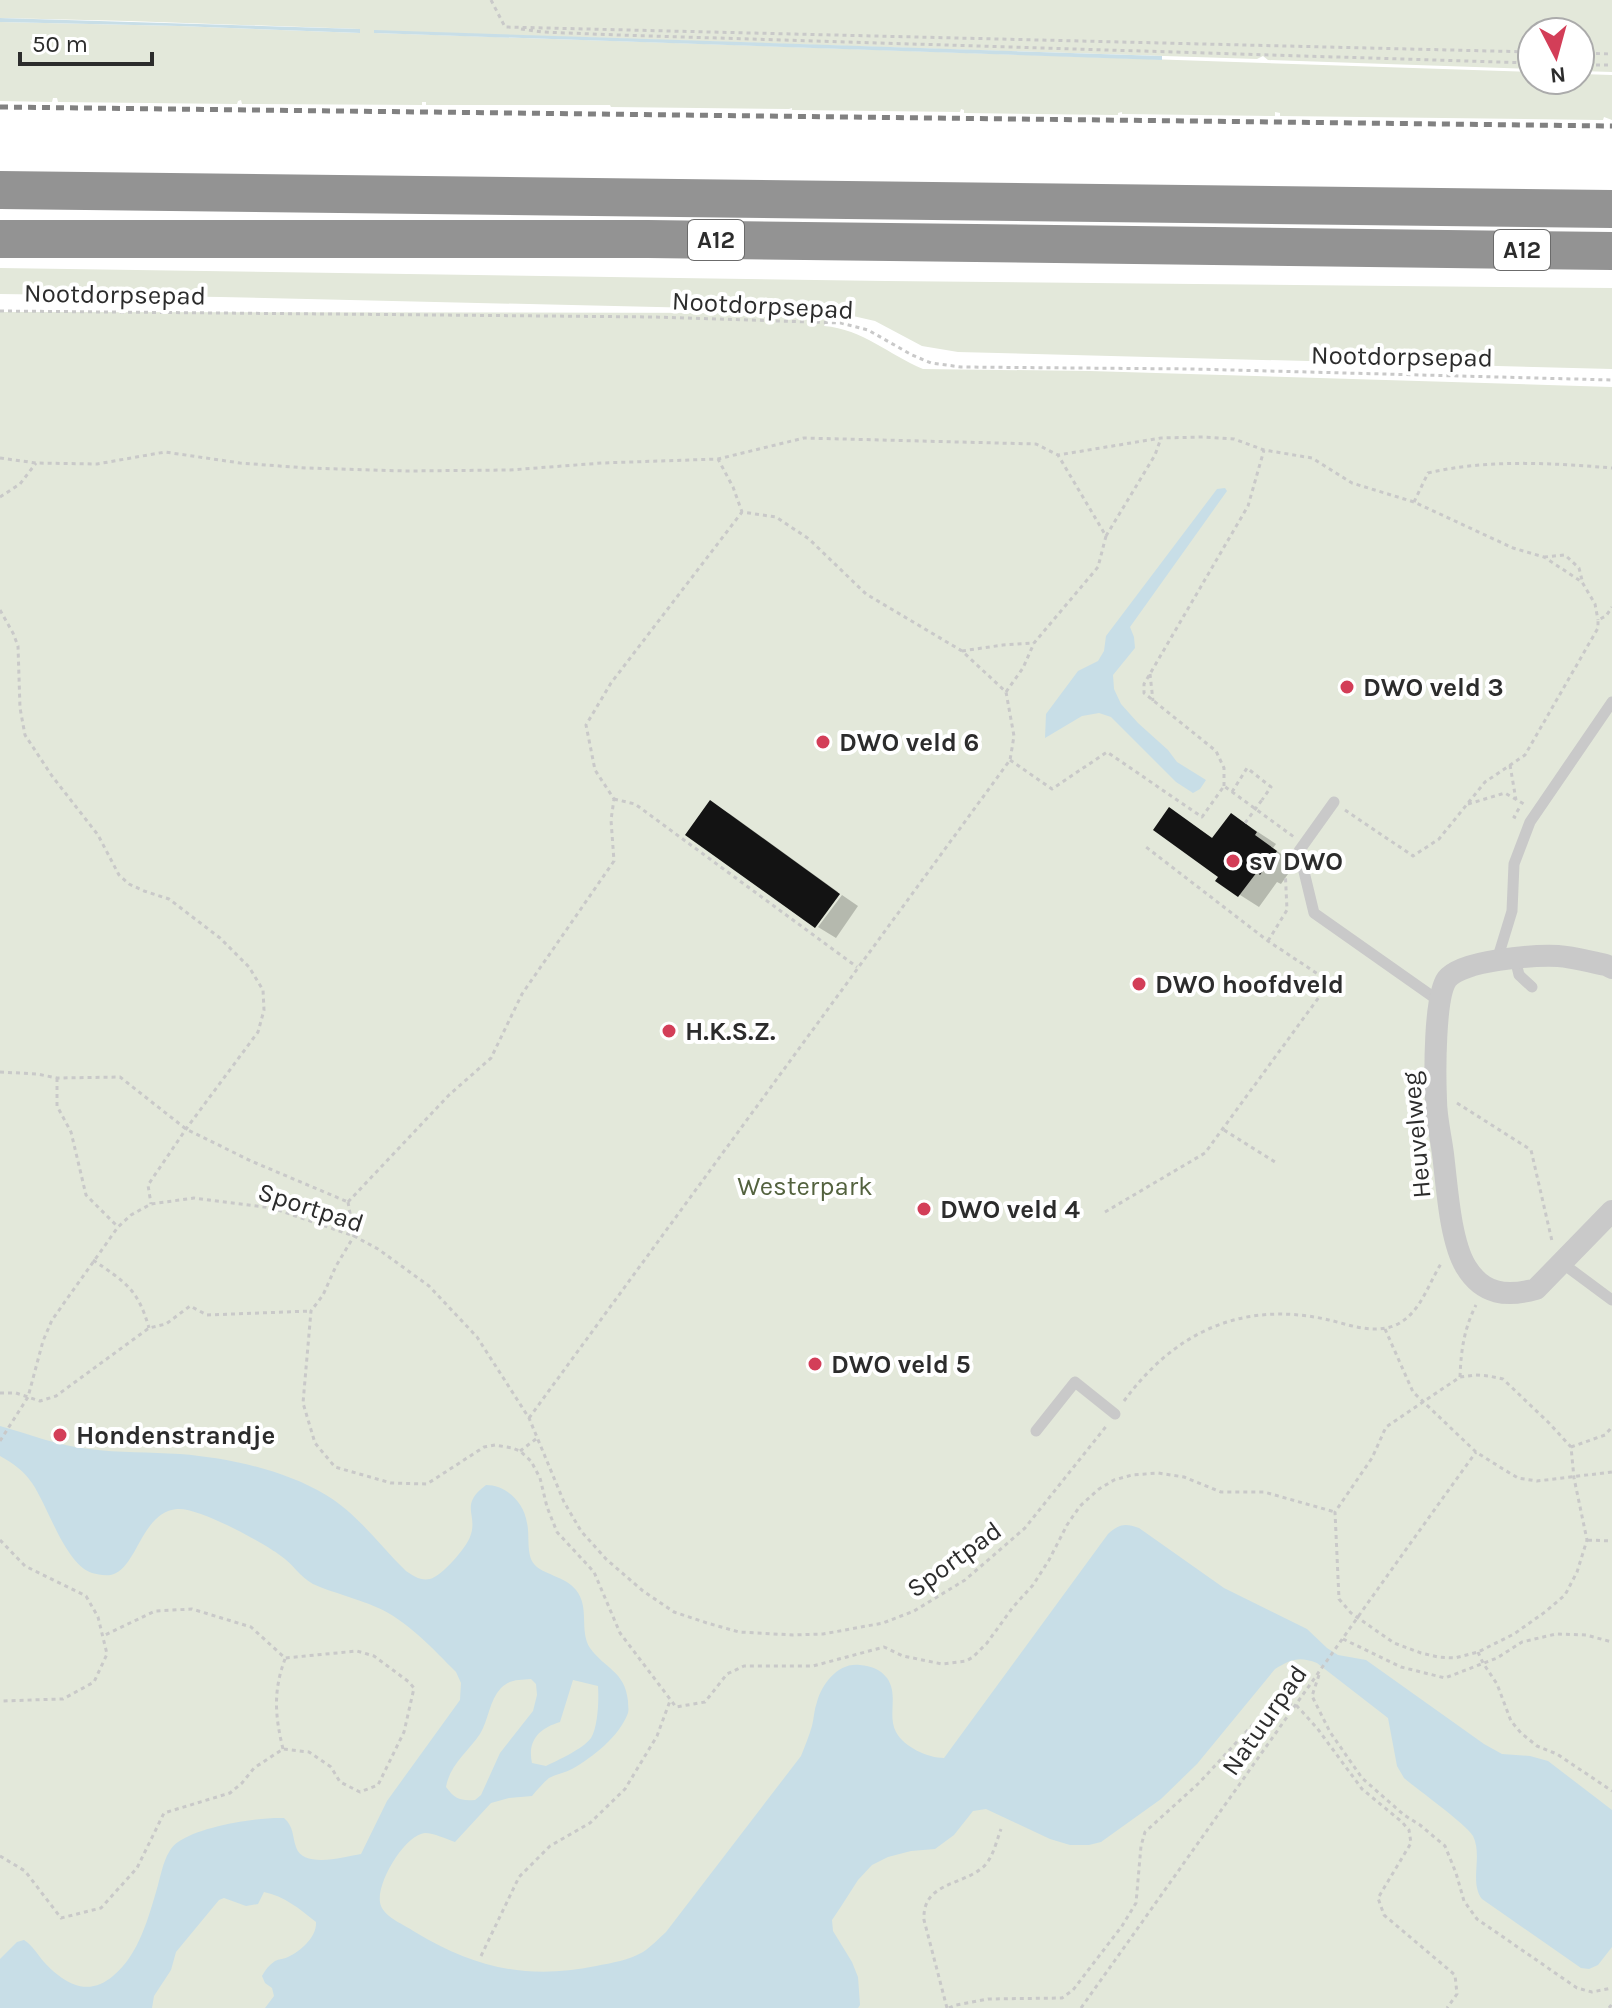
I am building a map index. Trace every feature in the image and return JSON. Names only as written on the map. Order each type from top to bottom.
[{"type":"highway","name":"A12","points":[[0,190],[1612,209]]},
{"type":"highway","name":"A12","points":[[0,239],[648,239],[1612,251]]},
{"type":"street","points":[[1439,1001],[1445,980],[1458,969],[1506,960],[1560,956],[1612,968]]},
{"type":"street","name":"Heuvelweg","points":[[1439,1001],[1436,1100],[1456,1243],[1466,1268],[1485,1287]]},
{"type":"street","points":[[1485,1287],[1505,1294],[1536,1289],[1612,1211]]},
{"type":"lane","points":[[1532,987],[1506,960],[1514,864],[1530,822],[1612,702]]},
{"type":"lane","points":[[1334,802],[1299,851],[1314,913],[1439,1001]]},
{"type":"lane","points":[[1566,1259],[1612,1300]]},
{"type":"lane","points":[[1036,1431],[1075,1382],[1115,1414]]},
{"type":"path","points":[[491,0],[505,27]]},
{"type":"path","points":[[505,27],[1516,52]]},
{"type":"path","points":[[505,27],[619,35],[1516,63]]},
{"type":"path","name":"Nootdorpsepad","points":[[0,311],[656,317],[841,323],[868,330],[931,363],[961,367],[1193,369],[1612,380]]},
{"type":"path","points":[[0,458],[36,463],[97,464],[165,452],[240,463],[406,471],[510,470],[718,459],[804,438],[1036,444],[1058,455],[1106,536]]},
{"type":"path","points":[[1006,692],[1023,668],[1034,643],[1098,567],[1106,536],[1155,455],[1161,438]]},
{"type":"path","points":[[1058,455],[1161,438],[1234,439],[1264,450],[1312,458],[1352,483],[1414,502],[1513,548],[1544,557],[1582,582]]},
{"type":"path","points":[[1010,760],[1052,789],[1107,752],[1202,817],[1224,786],[1224,768],[1216,751],[1144,693],[1144,684],[1248,506],[1264,450]]},
{"type":"path","points":[[718,459],[742,512]]},
{"type":"path","points":[[0,497],[20,484],[36,463]]},
{"type":"path","points":[[1414,502],[1428,473],[1456,466],[1542,464],[1612,468]]},
{"type":"path","points":[[529,1418],[1010,760],[1014,736],[1006,692],[962,651],[866,594],[809,539],[776,517],[742,512]]},
{"type":"path","points":[[348,1202],[449,1095],[491,1058],[522,994],[614,861],[611,820],[614,799],[595,770],[586,725],[611,683],[742,512]]},
{"type":"path","points":[[1334,802],[1413,856],[1439,839],[1485,782],[1525,755],[1598,628],[1595,604],[1582,582],[1579,568],[1565,555],[1544,557]]},
{"type":"path","points":[[1598,620],[1606,616],[1612,607]]},
{"type":"path","points":[[0,610],[18,646],[20,708],[25,735],[98,835],[119,875],[129,884],[169,899],[220,938],[249,967],[263,990],[264,1010],[258,1032],[148,1185],[151,1204]]},
{"type":"path","points":[[962,651],[1034,643]]},
{"type":"path","points":[[1150,674],[1153,701]]},
{"type":"path","points":[[1510,765],[1516,800]]},
{"type":"path","points":[[1232,792],[1247,768],[1271,787],[1245,823]]},
{"type":"path","points":[[1224,786],[1303,844]]},
{"type":"path","points":[[1468,804],[1505,793],[1526,806]]},
{"type":"path","points":[[614,799],[635,804],[858,968]]},
{"type":"path","points":[[1105,1212],[1205,1153],[1330,982],[1268,941],[1146,847]]},
{"type":"path","points":[[1268,941],[1287,910],[1285,867]]},
{"type":"path","points":[[0,1072],[57,1078],[120,1077],[186,1129],[251,1161],[348,1202]]},
{"type":"path","points":[[57,1078],[57,1106],[71,1132],[86,1195],[118,1227]]},
{"type":"path","points":[[1437,1090],[1531,1150],[1552,1241],[1566,1259]]},
{"type":"path","points":[[1222,1129],[1275,1162]]},
{"type":"path","name":"Sportpad","points":[[0,1441],[28,1397],[52,1320],[93,1260],[131,1215],[151,1204],[194,1198],[272,1208],[354,1236],[378,1249],[429,1286],[477,1337],[529,1418],[564,1502],[581,1531],[606,1559],[643,1591],[674,1612],[739,1632],[823,1634],[883,1623],[914,1611],[965,1580],[1025,1528],[1140,1380],[1171,1350],[1196,1334],[1224,1321],[1251,1315],[1281,1314],[1321,1318],[1375,1331],[1385,1329]]},
{"type":"path","points":[[348,1202],[354,1236],[323,1295],[311,1311],[303,1403],[315,1443],[335,1467],[391,1483],[427,1484],[484,1447],[495,1445],[520,1451],[531,1461],[540,1478],[557,1532],[594,1572],[620,1633],[676,1707],[705,1702],[727,1674],[744,1666],[813,1666],[884,1647],[903,1656],[942,1664],[966,1661],[987,1643],[1033,1585],[1080,1506],[1114,1480],[1158,1473],[1184,1477],[1221,1492],[1264,1492],[1335,1512]]},
{"type":"path","points":[[1456,1243],[1440,1265],[1418,1308],[1398,1324],[1385,1329],[1413,1392],[1476,1452],[1518,1478],[1537,1481],[1612,1472]]},
{"type":"path","points":[[93,1260],[128,1285],[143,1306],[149,1328]]},
{"type":"path","points":[[1460,1377],[1461,1350],[1469,1320],[1485,1287]]},
{"type":"path","points":[[0,1393],[16,1393],[40,1401],[56,1396],[149,1328],[166,1324],[190,1306],[207,1315],[311,1311]]},
{"type":"path","points":[[1460,1377],[1503,1379],[1571,1447],[1587,1540],[1577,1572],[1565,1595],[1514,1634],[1478,1652],[1455,1658],[1421,1653],[1394,1643],[1357,1618],[1339,1599],[1335,1512],[1372,1458],[1386,1427],[1460,1377]]},
{"type":"path","points":[[1571,1447],[1605,1435],[1612,1427]]},
{"type":"path","points":[[520,1451],[537,1439]]},
{"type":"path","name":"Natuurpad","points":[[1081,2008],[1476,1452]]},
{"type":"path","points":[[0,1540],[25,1566],[86,1596],[98,1617],[107,1654],[94,1682],[63,1699],[0,1701]]},
{"type":"path","points":[[1587,1540],[1612,1541]]},
{"type":"path","points":[[0,1856],[25,1871],[61,1918],[101,1908],[137,1868],[164,1813],[230,1793],[254,1768],[283,1749],[309,1752],[331,1767],[340,1782],[360,1792],[378,1785],[404,1732],[414,1688],[374,1656],[357,1651],[285,1658],[251,1627],[192,1609],[155,1611],[103,1636]]},
{"type":"path","points":[[1343,1639],[1401,1667],[1445,1678],[1497,1658],[1522,1642],[1556,1634],[1586,1635],[1612,1642]]},
{"type":"path","points":[[1478,1652],[1497,1684],[1511,1721],[1521,1733],[1612,1791]]},
{"type":"path","points":[[283,1749],[276,1704],[278,1677],[285,1658]]},
{"type":"path","points":[[1320,1672],[1312,1696],[1330,1732],[1362,1778],[1445,1846],[1464,1901],[1477,1919],[1577,1988],[1592,1992],[1612,1988]]},
{"type":"path","points":[[481,1956],[519,1877],[550,1846],[590,1823],[625,1789],[657,1736],[670,1701]]},
{"type":"path","points":[[1001,1829],[989,1861],[980,1870],[932,1894],[924,1909],[927,1933],[948,2008],[988,1999],[1062,1998],[1073,1990],[1136,1903],[1145,1832],[1199,1783],[1271,1705],[1284,1702],[1297,1706],[1362,1789],[1409,1830],[1411,1843],[1378,1898],[1384,1915],[1455,1975],[1457,1994],[1447,2008]]},
{"type":"green space","points":[[0,0],[1612,0],[1612,72],[1596,72],[1596,16],[1516,16],[1516,68],[1268,60],[1263,56],[1257,59],[374,31],[1516,71],[1516,96],[1596,96],[1596,74],[1612,75],[1612,120],[1604,117],[1603,120],[1280,116],[1275,112],[1275,116],[1122,112],[1118,115],[964,113],[961,109],[960,112],[792,110],[610,105],[426,105],[426,102],[422,105],[242,104],[241,100],[237,104],[58,102],[57,98],[53,98],[52,102],[0,101],[0,22],[360,33],[360,29],[0,18]]},
{"type":"green space","points":[[0,268],[1612,288],[1612,369],[958,352],[922,346],[875,321],[831,311],[0,294]]},
{"type":"green space","name":"Westerpark","points":[[0,312],[830,313],[824,326],[863,337],[923,369],[1612,387],[1612,2008],[0,2008]]},
{"type":"water","points":[[0,18],[360,29],[360,33],[0,22]]},
{"type":"water","points":[[374,30],[1162,56],[1162,60],[374,33]]},
{"type":"water","points":[[1225,488],[1227,491],[1130,627],[1135,648],[1113,675],[1114,689],[1121,704],[1177,762],[1206,780],[1200,789],[1193,793],[1176,782],[1111,717],[1099,713],[1082,716],[1045,738],[1046,714],[1078,671],[1098,661],[1104,651],[1106,636],[1217,489]]},
{"type":"water","points":[[0,1426],[78,1447],[199,1456],[256,1467],[310,1486],[338,1503],[406,1571],[423,1579],[441,1573],[468,1542],[472,1529],[471,1505],[478,1492],[486,1485],[500,1488],[513,1496],[525,1515],[534,1564],[576,1590],[583,1604],[587,1641],[623,1683],[628,1713],[604,1746],[572,1769],[549,1778],[532,1796],[491,1803],[455,1842],[429,1833],[417,1836],[392,1863],[380,1897],[383,1910],[437,1944],[480,1962],[502,1968],[547,1972],[620,1961],[649,1948],[666,1932],[801,1756],[823,1688],[838,1670],[852,1665],[878,1670],[887,1678],[892,1691],[892,1719],[896,1732],[917,1751],[944,1758],[1108,1534],[1126,1525],[1139,1528],[1224,1588],[1307,1629],[1338,1655],[1366,1660],[1484,1744],[1502,1754],[1548,1761],[1612,1810],[1612,1947],[1598,1965],[1581,1968],[1482,1899],[1477,1885],[1477,1852],[1473,1836],[1404,1778],[1397,1766],[1388,1718],[1317,1663],[1300,1659],[1275,1669],[1197,1764],[1161,1799],[1101,1842],[1070,1845],[986,1809],[973,1811],[954,1835],[935,1849],[911,1851],[872,1865],[858,1880],[832,1920],[833,1931],[858,1977],[858,2008],[265,2008],[274,1996],[263,1974],[275,1961],[303,1947],[314,1933],[316,1922],[285,1900],[264,1892],[258,1904],[246,1906],[224,1898],[219,1900],[176,1952],[171,1970],[154,1996],[152,2008],[0,2008],[0,1959],[17,1942],[24,1940],[50,1968],[73,1984],[94,1986],[113,1976],[130,1957],[142,1934],[167,1856],[178,1842],[188,1836],[230,1824],[284,1818],[300,1854],[307,1858],[325,1860],[361,1854],[387,1801],[460,1700],[461,1683],[456,1672],[398,1619],[368,1604],[313,1584],[272,1550],[230,1526],[187,1510],[166,1512],[156,1519],[130,1559],[116,1573],[92,1573],[82,1567],[65,1547],[29,1479],[0,1456]],"holes":[[[531,1679],[536,1684],[537,1695],[533,1711],[500,1753],[481,1795],[475,1800],[455,1797],[446,1787],[448,1779],[455,1765],[480,1734],[497,1693],[511,1681]],[[573,1680],[598,1686],[597,1720],[591,1738],[546,1766],[532,1763],[533,1742],[546,1728],[560,1722]]]},
{"type":"building","points":[[710,800],[840,894],[815,928],[685,835]]},
{"type":"building","name":"sv DWO","points":[[1169,807],[1212,838],[1231,813],[1277,851],[1260,875],[1257,872],[1238,897],[1215,881],[1218,877],[1153,830]]},
{"type":"railway","points":[[0,107],[1612,126]]},
{"type":"place","name":"DWO veld 3","points":[[1347,687]]},
{"type":"place","name":"DWO veld 6","points":[[823,742]]},
{"type":"place","name":"sv DWO","points":[[1233,861]]},
{"type":"place","name":"DWO hoofdveld","points":[[1139,984]]},
{"type":"place","name":"H.K.S.Z.","points":[[669,1031]]},
{"type":"place","name":"DWO veld 4","points":[[924,1209]]},
{"type":"place","name":"DWO veld 5","points":[[815,1364]]},
{"type":"place","name":"Hondenstrandje","points":[[60,1435]]}]
